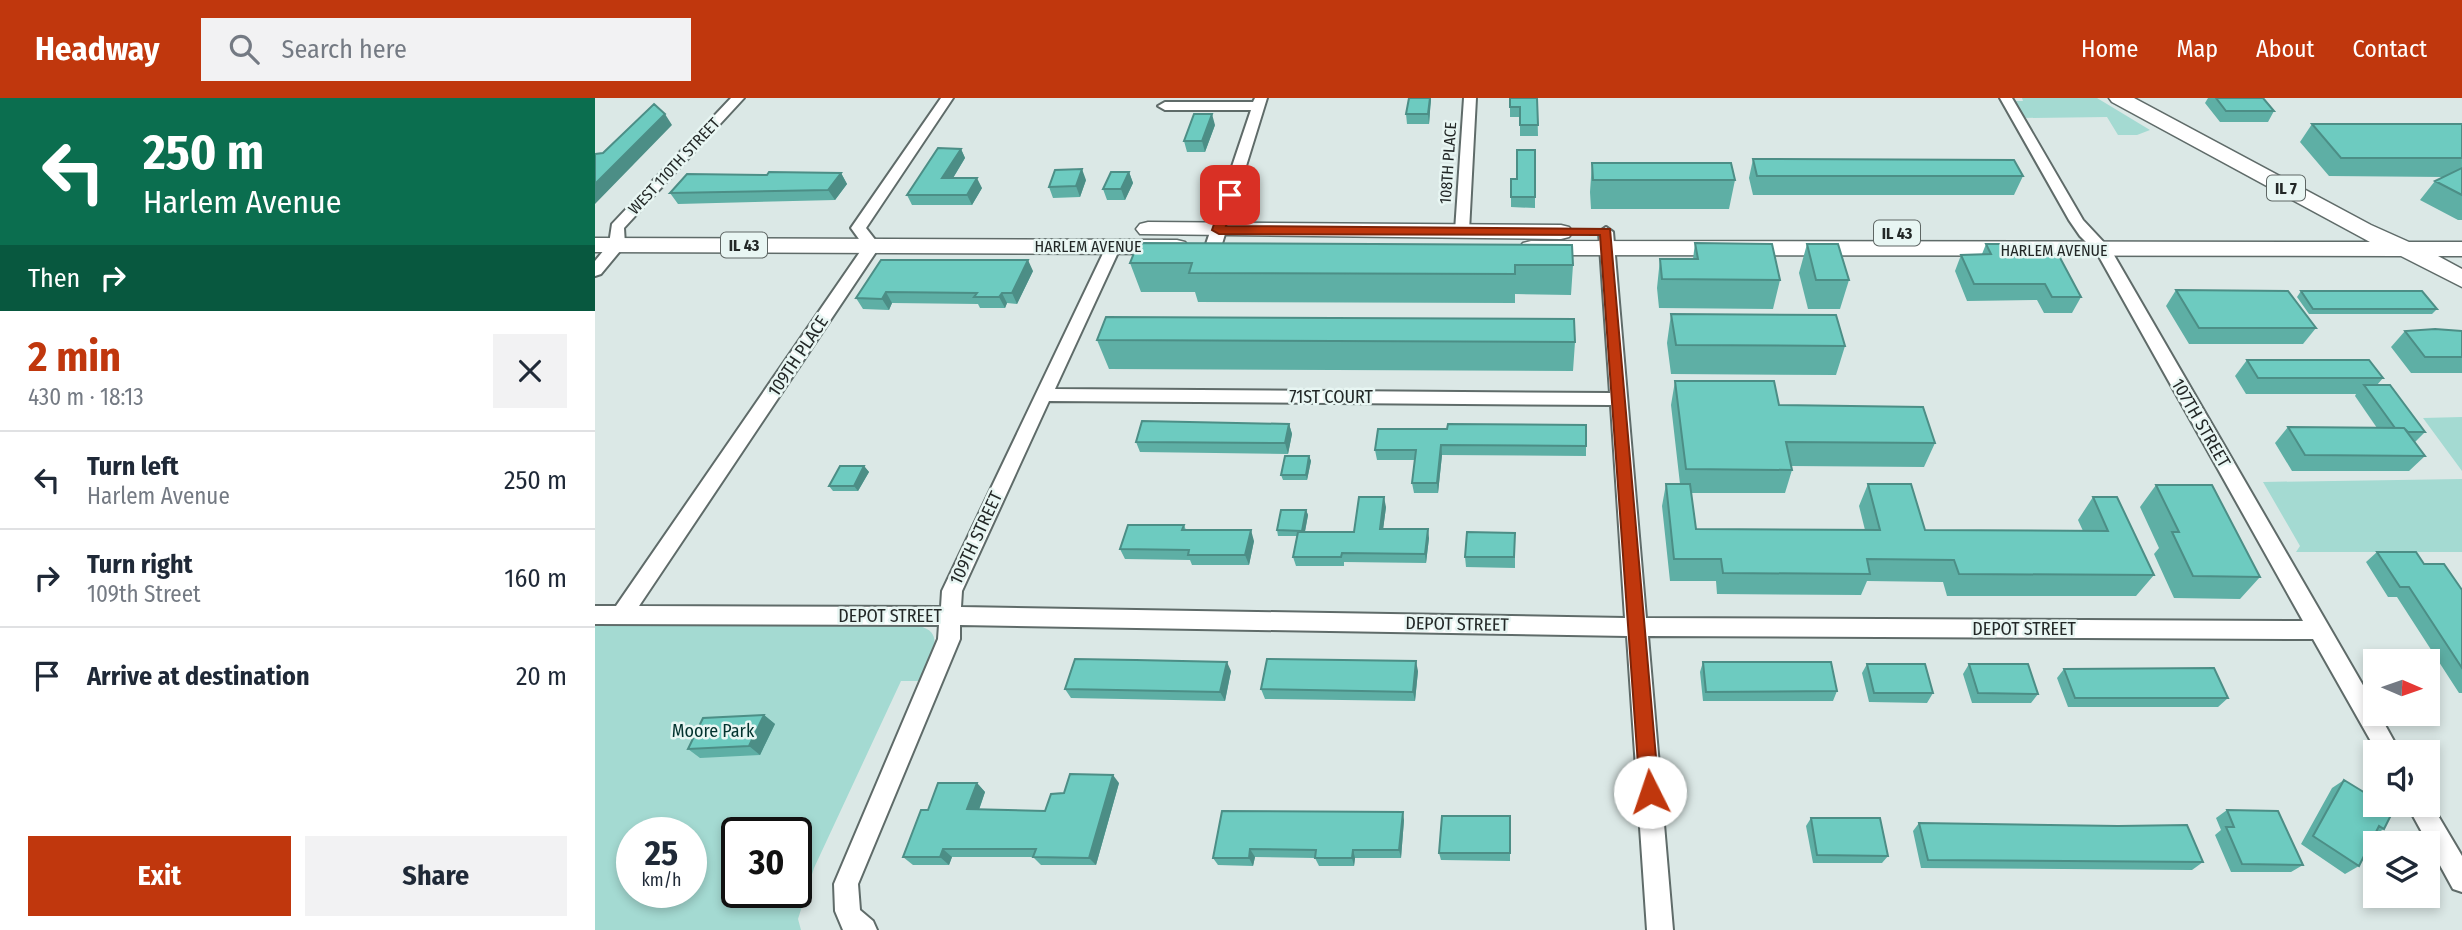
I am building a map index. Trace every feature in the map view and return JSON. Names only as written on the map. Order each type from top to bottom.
[{"type":"main road","name":"IL 7","points":[[2119,98],[2395,248]]},
{"type":"main road","points":[[2301,195],[2308,211],[2308,221]]},
{"type":"main road","name":"HARLEM AVENUE","points":[[865,237],[1113,246],[1216,238],[1462,231],[1607,240],[2462,231]]},
{"type":"main road","name":"HARLEM AVENUE","points":[[606,236],[1607,240],[2103,250],[2462,249]]},
{"type":"main road","points":[[2395,248],[2462,279]]},
{"type":"main road","points":[[2395,248],[2462,292]]},
{"type":"street","name":"WEST 110TH STREET","points":[[595,271],[606,236],[738,98]]},
{"type":"street","name":"109TH PLACE","points":[[622,615],[865,237],[947,98]]},
{"type":"street","name":"108TH PLACE","points":[[1462,231],[1470,98]]},
{"type":"street","name":"107TH STREET","points":[[2006,98],[2085,233],[2103,250],[2382,740]]},
{"type":"street","points":[[1165,106],[1260,102],[1216,238]]},
{"type":"street","points":[[1607,240],[1660,930]]},
{"type":"street","name":"109TH STREET","points":[[856,924],[846,884],[949,639],[952,591],[1113,246]]},
{"type":"street","name":"71ST COURT","points":[[1043,395],[1619,399]]},
{"type":"street","name":"DEPOT STREET","points":[[595,615],[951,616],[1637,627],[2320,630]]},
{"type":"street","points":[[2429,817],[2453,847],[2462,880]]},
{"type":"green space","points":[[2022,98],[2097,98],[2150,130],[2137,135],[2118,135],[2107,117],[2022,118],[2013,101],[2023,101]]},
{"type":"green space","points":[[2462,417],[2462,471],[2423,418]]},
{"type":"green space","points":[[2462,479],[2462,552],[2296,552],[2300,546],[2263,482]]},
{"type":"green space","name":"Moore Park","points":[[595,626],[919,626],[933,635],[934,649],[920,681],[901,681],[812,874],[812,817],[721,817],[721,908],[801,908],[798,919],[801,930],[595,930]]},
{"type":"building","points":[[1409,98],[1430,98],[1428,114],[1406,114]]},
{"type":"building","points":[[1510,98],[1537,98],[1538,125],[1520,125],[1520,107],[1510,107]]},
{"type":"building","points":[[2216,98],[2263,98],[2274,111],[2226,111]]},
{"type":"building","points":[[654,104],[665,114],[595,184],[595,154],[603,153]]},
{"type":"building","points":[[1194,114],[1212,114],[1202,141],[1184,141]]},
{"type":"building","points":[[2312,124],[2462,124],[2462,158],[2341,158]]},
{"type":"building","points":[[938,148],[961,149],[942,178],[977,178],[967,195],[907,195]]},
{"type":"building","points":[[1517,150],[1535,150],[1535,197],[1511,197],[1511,179],[1517,179]]},
{"type":"building","points":[[1753,159],[2014,160],[2023,176],[1757,176]]},
{"type":"building","points":[[1592,163],[1731,163],[1735,180],[1593,180]]},
{"type":"building","points":[[2462,168],[2462,195],[2435,181]]},
{"type":"building","points":[[1082,169],[1076,186],[1049,187],[1055,170]]},
{"type":"building","points":[[769,172],[841,173],[828,190],[670,193],[687,174],[767,175]]},
{"type":"building","points":[[1111,172],[1129,172],[1121,189],[1103,189]]},
{"type":"building","points":[[1138,243],[1572,245],[1573,265],[1515,265],[1515,274],[1189,273],[1192,263],[1130,263]]},
{"type":"building","points":[[1695,243],[1772,244],[1780,280],[1662,279],[1660,259],[1698,259]]},
{"type":"building","points":[[1807,244],[1838,244],[1849,280],[1816,280]]},
{"type":"building","points":[[1986,244],[2008,244],[2013,254],[2058,254],[2081,297],[2052,297],[2045,284],[1974,284],[1961,255],[1991,254]]},
{"type":"building","points":[[881,260],[1028,260],[1012,293],[1002,293],[999,297],[974,297],[977,293],[886,292],[882,299],[856,298]]},
{"type":"building","points":[[2176,290],[2288,291],[2316,328],[2199,328]]},
{"type":"building","points":[[2301,291],[2422,291],[2437,309],[2313,309]]},
{"type":"building","points":[[1671,314],[1836,315],[1845,346],[1676,345]]},
{"type":"building","points":[[1106,317],[1574,319],[1575,342],[1097,340]]},
{"type":"building","points":[[2405,331],[2462,331],[2462,357],[2425,357]]},
{"type":"building","points":[[2247,360],[2369,360],[2383,378],[2258,378]]},
{"type":"building","points":[[1675,381],[1774,381],[1779,405],[1923,407],[1935,443],[1786,442],[1792,470],[1686,469]]},
{"type":"building","points":[[2364,385],[2390,385],[2425,432],[2408,432],[2404,428],[2395,428]]},
{"type":"building","points":[[1142,421],[1289,424],[1285,443],[1136,442]]},
{"type":"building","points":[[1448,424],[1586,425],[1586,446],[1441,445],[1437,483],[1412,483],[1416,450],[1375,450],[1378,429],[1447,429]]},
{"type":"building","points":[[2288,427],[2404,428],[2425,456],[2305,455]]},
{"type":"building","points":[[1285,456],[1309,456],[1306,475],[1281,475]]},
{"type":"building","points":[[840,466],[864,466],[854,486],[829,486]]},
{"type":"building","points":[[1666,484],[1690,484],[1696,529],[1880,530],[1868,484],[1911,484],[1925,530],[2108,531],[2093,497],[2117,497],[2154,575],[1959,574],[1954,560],[1867,559],[1870,574],[1723,573],[1721,559],[1674,559]]},
{"type":"building","points":[[2156,485],[2212,485],[2260,577],[2193,576],[2172,532],[2179,532]]},
{"type":"building","points":[[1359,497],[1384,497],[1380,529],[1428,529],[1425,554],[1342,553],[1341,557],[1293,557],[1298,532],[1354,532]]},
{"type":"building","points":[[1281,510],[1306,510],[1302,531],[1277,530]]},
{"type":"building","points":[[1128,525],[1184,525],[1182,530],[1251,530],[1245,555],[1188,555],[1189,550],[1120,549]]},
{"type":"building","points":[[1467,532],[1515,533],[1514,557],[1465,557]]},
{"type":"building","points":[[2377,552],[2416,552],[2424,564],[2444,564],[2462,590],[2462,668],[2409,587],[2400,587]]},
{"type":"building","points":[[1075,659],[1227,662],[1220,692],[1065,689]]},
{"type":"building","points":[[1267,659],[1416,661],[1413,692],[1261,689]]},
{"type":"building","points":[[1703,662],[1831,662],[1837,691],[1706,692]]},
{"type":"building","points":[[1867,664],[1925,664],[1933,693],[1874,693]]},
{"type":"building","points":[[1969,664],[2028,664],[2038,694],[1978,693]]},
{"type":"building","points":[[2214,668],[2228,698],[2075,698],[2064,669]]},
{"type":"building","points":[[764,715],[749,746],[688,749],[703,718]]},
{"type":"building","points":[[1070,774],[1113,775],[1089,858],[1033,857],[1036,849],[943,849],[940,857],[903,857],[921,810],[928,810],[938,783],[977,783],[967,809],[1045,811],[1051,794],[1064,793]]},
{"type":"building","points":[[2344,780],[2363,792],[2363,817],[2390,817],[2384,829],[2379,826],[2376,831],[2363,831],[2363,858],[2359,866],[2313,836]]},
{"type":"building","points":[[2227,810],[2278,811],[2303,865],[2242,864],[2226,827],[2234,827]]},
{"type":"building","points":[[1222,811],[1403,812],[1399,850],[1353,850],[1352,858],[1315,858],[1316,850],[1250,849],[1249,858],[1213,858]]},
{"type":"building","points":[[1442,816],[1510,816],[1510,853],[1439,853]]},
{"type":"building","points":[[1811,818],[1880,818],[1888,856],[1817,855]]},
{"type":"building","points":[[1919,823],[2187,825],[2203,862],[1928,860]]},
{"type":"route","points":[[1230,195],[1219,230],[1606,232],[1650,792]]}]
